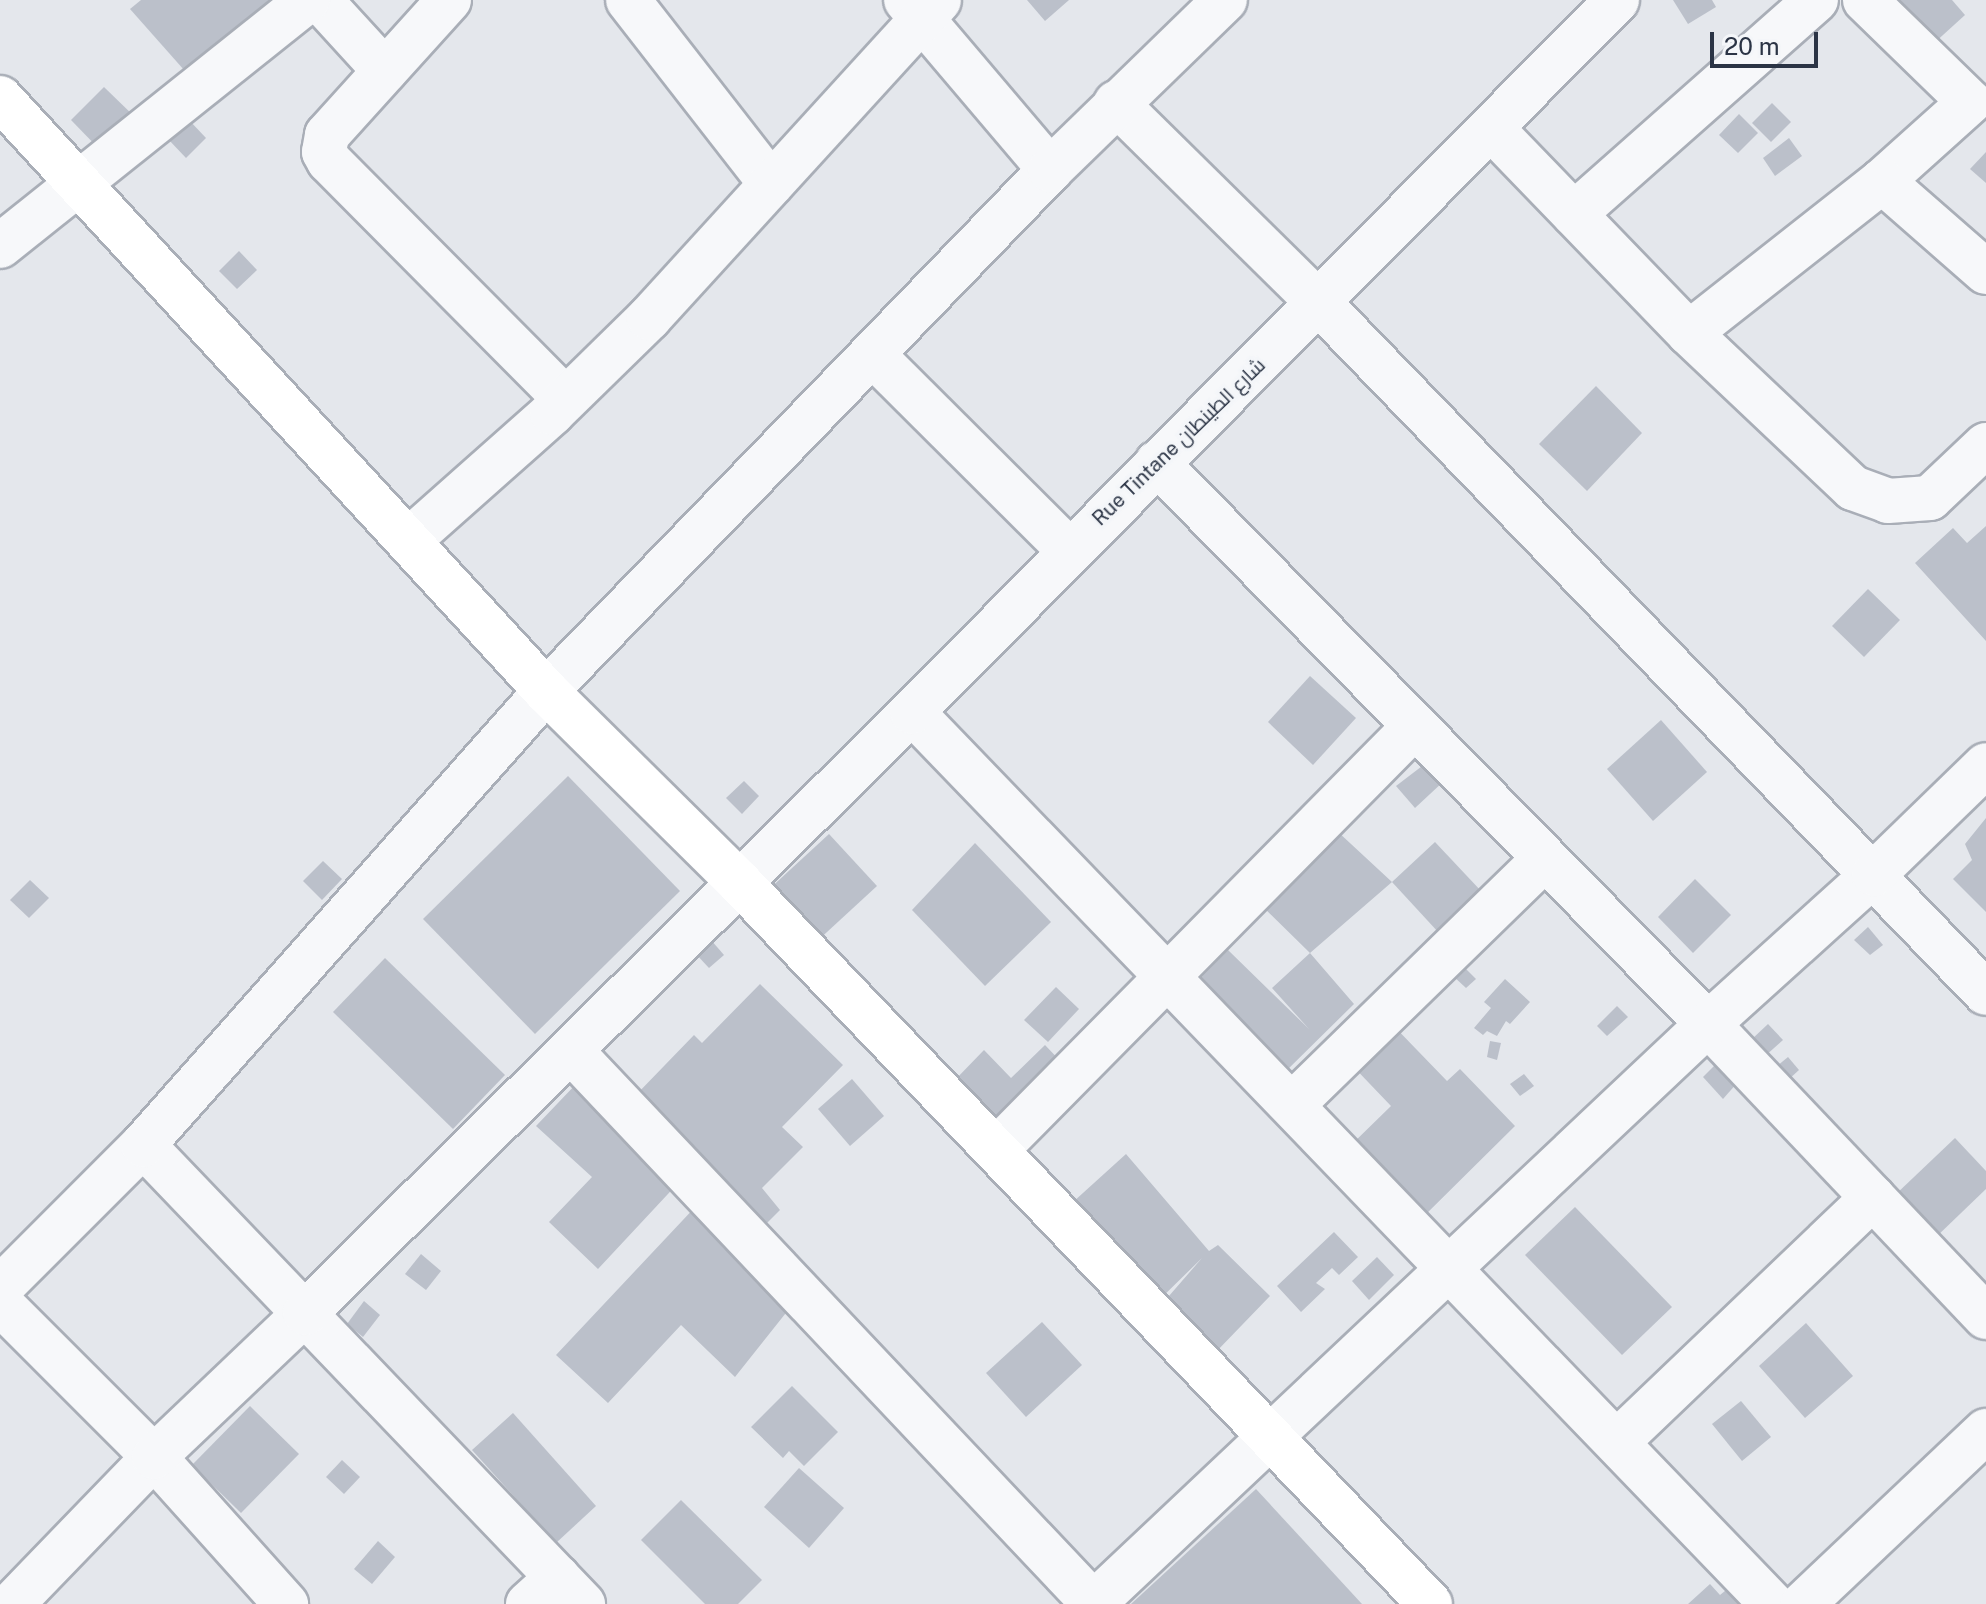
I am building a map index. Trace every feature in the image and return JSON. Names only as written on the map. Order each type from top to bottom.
[{"type":"street","points":[[0,246],[308,0]]},
{"type":"street","points":[[320,0],[385,71]]},
{"type":"street","points":[[449,0],[327,135],[324,145],[329,161],[565,399]]},
{"type":"street","points":[[628,0],[771,184]]},
{"type":"street","points":[[0,1288],[143,1145],[546,691],[1050,170],[1225,0]]},
{"type":"street","name":"Rue Tintane شارع الطينطان","points":[[12,1604],[154,1457],[305,1313],[912,712],[1069,550],[1320,304],[1617,0]]},
{"type":"street","points":[[1574,214],[1816,0]]},
{"type":"street","points":[[1689,333],[1978,109],[1865,0]]},
{"type":"street","points":[[408,541],[565,399],[649,318],[771,184],[922,5],[1050,170]]},
{"type":"street","points":[[0,98],[546,691],[740,883],[1430,1604]]},
{"type":"street","points":[[1116,103],[1320,304],[1986,993]]},
{"type":"street","points":[[1491,128],[1689,333],[1853,488],[1888,501],[1930,498],[1986,445]]},
{"type":"street","points":[[1882,181],[1986,272]]},
{"type":"street","points":[[872,354],[1069,550]]},
{"type":"street","points":[[1157,463],[1708,1024],[1986,1317]]},
{"type":"street","points":[[912,712],[1772,1604]]},
{"type":"street","points":[[997,1149],[1166,974],[1415,726]]},
{"type":"street","points":[[571,1051],[1094,1604],[1708,1024],[1874,874],[1986,765]]},
{"type":"street","points":[[1292,1105],[1544,859]]},
{"type":"street","points":[[143,1145],[305,1313],[556,1595]]},
{"type":"street","points":[[1617,1442],[1873,1197]]},
{"type":"street","points":[[0,1303],[154,1457],[286,1604]]},
{"type":"street","points":[[1803,1604],[1986,1431]]},
{"type":"building","points":[[141,0],[282,0],[192,79],[130,9]]},
{"type":"building","points":[[1027,0],[1069,0],[1045,21]]},
{"type":"building","points":[[1673,0],[1712,0],[1716,7],[1688,24]]},
{"type":"building","points":[[1899,0],[1952,0],[1965,15],[1932,45],[1895,4]]},
{"type":"building","points":[[104,87],[138,120],[104,154],[71,120]]},
{"type":"building","points":[[1772,103],[1791,122],[1771,142],[1752,123]]},
{"type":"building","points":[[1739,114],[1758,133],[1738,153],[1719,135]]},
{"type":"building","points":[[188,119],[206,138],[186,158],[168,139]]},
{"type":"building","points":[[1789,138],[1802,156],[1775,176],[1763,158]]},
{"type":"building","points":[[1986,152],[1986,183],[1970,169]]},
{"type":"building","points":[[239,251],[257,270],[237,289],[219,271]]},
{"type":"building","points":[[1596,386],[1642,433],[1587,491],[1539,444]]},
{"type":"building","points":[[1986,526],[1986,641],[1915,563],[1953,528],[1967,543]]},
{"type":"building","points":[[1868,589],[1900,620],[1864,657],[1832,626]]},
{"type":"building","points":[[1310,676],[1356,718],[1313,765],[1268,722]]},
{"type":"building","points":[[1661,720],[1707,772],[1653,821],[1607,769]]},
{"type":"building","points":[[1430,760],[1444,781],[1415,808],[1396,786]]},
{"type":"building","points":[[568,776],[680,891],[535,1034],[423,919]]},
{"type":"building","points":[[744,781],[759,796],[742,814],[726,798]]},
{"type":"building","points":[[1986,818],[1986,912],[1953,879],[1972,860],[1965,844]]},
{"type":"building","points":[[1337,831],[1392,882],[1310,953],[1261,905]]},
{"type":"building","points":[[829,834],[877,886],[814,944],[766,892]]},
{"type":"building","points":[[1435,842],[1482,892],[1439,933],[1392,882]]},
{"type":"building","points":[[975,843],[1051,922],[985,986],[912,910]]},
{"type":"building","points":[[323,861],[342,879],[322,900],[303,881]]},
{"type":"building","points":[[1695,879],[1731,915],[1693,953],[1658,917]]},
{"type":"building","points":[[30,880],[49,898],[29,918],[10,900]]},
{"type":"building","points":[[1868,927],[1883,945],[1870,955],[1854,940]]},
{"type":"building","points":[[711,940],[724,955],[709,968],[695,953]]},
{"type":"building","points":[[1228,950],[1309,1029],[1272,988],[1310,953],[1354,1004],[1282,1075],[1192,987]]},
{"type":"building","points":[[385,958],[505,1075],[453,1129],[333,1012]]},
{"type":"building","points":[[1462,965],[1476,979],[1466,988],[1452,975]]},
{"type":"building","points":[[1505,979],[1530,1002],[1510,1024],[1506,1021],[1497,1036],[1487,1031],[1483,1035],[1474,1028],[1491,1008],[1484,1002]]},
{"type":"building","points":[[760,984],[843,1065],[782,1127],[803,1147],[762,1188],[780,1210],[762,1228],[634,1097],[694,1035],[702,1043]]},
{"type":"building","points":[[1056,987],[1079,1009],[1048,1042],[1024,1020]]},
{"type":"building","points":[[1617,1006],[1628,1017],[1607,1036],[1597,1026]]},
{"type":"building","points":[[1388,1020],[1447,1081],[1460,1069],[1515,1126],[1418,1222],[1348,1148],[1391,1106],[1347,1060]]},
{"type":"building","points":[[1768,1024],[1783,1040],[1765,1056],[1751,1040]]},
{"type":"building","points":[[1490,1041],[1501,1043],[1497,1060],[1487,1057]]},
{"type":"building","points":[[1045,1045],[1066,1067],[1002,1132],[953,1082],[984,1050],[1011,1078]]},
{"type":"building","points":[[1724,1056],[1745,1074],[1723,1099],[1703,1077]]},
{"type":"building","points":[[1788,1057],[1799,1070],[1788,1080],[1777,1066]]},
{"type":"building","points":[[1524,1074],[1534,1086],[1520,1096],[1510,1084]]},
{"type":"building","points":[[852,1079],[884,1116],[850,1146],[818,1109]]},
{"type":"building","points":[[578,1082],[681,1180],[598,1269],[549,1222],[592,1177],[536,1126]]},
{"type":"building","points":[[1955,1138],[1986,1171],[1986,1189],[1934,1239],[1894,1196]]},
{"type":"building","points":[[1126,1154],[1209,1251],[1218,1245],[1270,1296],[1214,1354],[1162,1304],[1202,1258],[1153,1306],[1062,1212]]},
{"type":"building","points":[[698,1204],[793,1304],[735,1377],[681,1325],[608,1403],[556,1355]]},
{"type":"building","points":[[1575,1207],[1672,1307],[1622,1355],[1525,1255]]},
{"type":"building","points":[[1334,1232],[1358,1257],[1339,1275],[1332,1268],[1316,1283],[1325,1289],[1301,1312],[1277,1286]]},
{"type":"building","points":[[421,1254],[441,1271],[426,1290],[405,1274]]},
{"type":"building","points":[[1377,1257],[1394,1275],[1369,1300],[1352,1281]]},
{"type":"building","points":[[364,1301],[380,1315],[363,1337],[347,1324]]},
{"type":"building","points":[[1042,1322],[1082,1365],[1026,1417],[986,1373]]},
{"type":"building","points":[[1806,1323],[1853,1376],[1805,1418],[1759,1366]]},
{"type":"building","points":[[792,1386],[838,1432],[804,1466],[789,1451],[783,1458],[751,1427]]},
{"type":"building","points":[[1741,1401],[1771,1437],[1742,1461],[1712,1424]]},
{"type":"building","points":[[250,1406],[299,1454],[241,1513],[192,1465]]},
{"type":"building","points":[[513,1413],[596,1506],[556,1543],[472,1450]]},
{"type":"building","points":[[342,1460],[360,1477],[344,1494],[326,1477]]},
{"type":"building","points":[[799,1468],[844,1508],[809,1548],[764,1507]]},
{"type":"building","points":[[1256,1489],[1362,1604],[1131,1604]]},
{"type":"building","points":[[681,1500],[762,1580],[738,1604],[705,1604],[641,1540]]},
{"type":"building","points":[[378,1541],[395,1557],[372,1584],[354,1569]]},
{"type":"building","points":[[1736,1582],[1755,1604],[1688,1604],[1710,1584],[1720,1595]]}]
